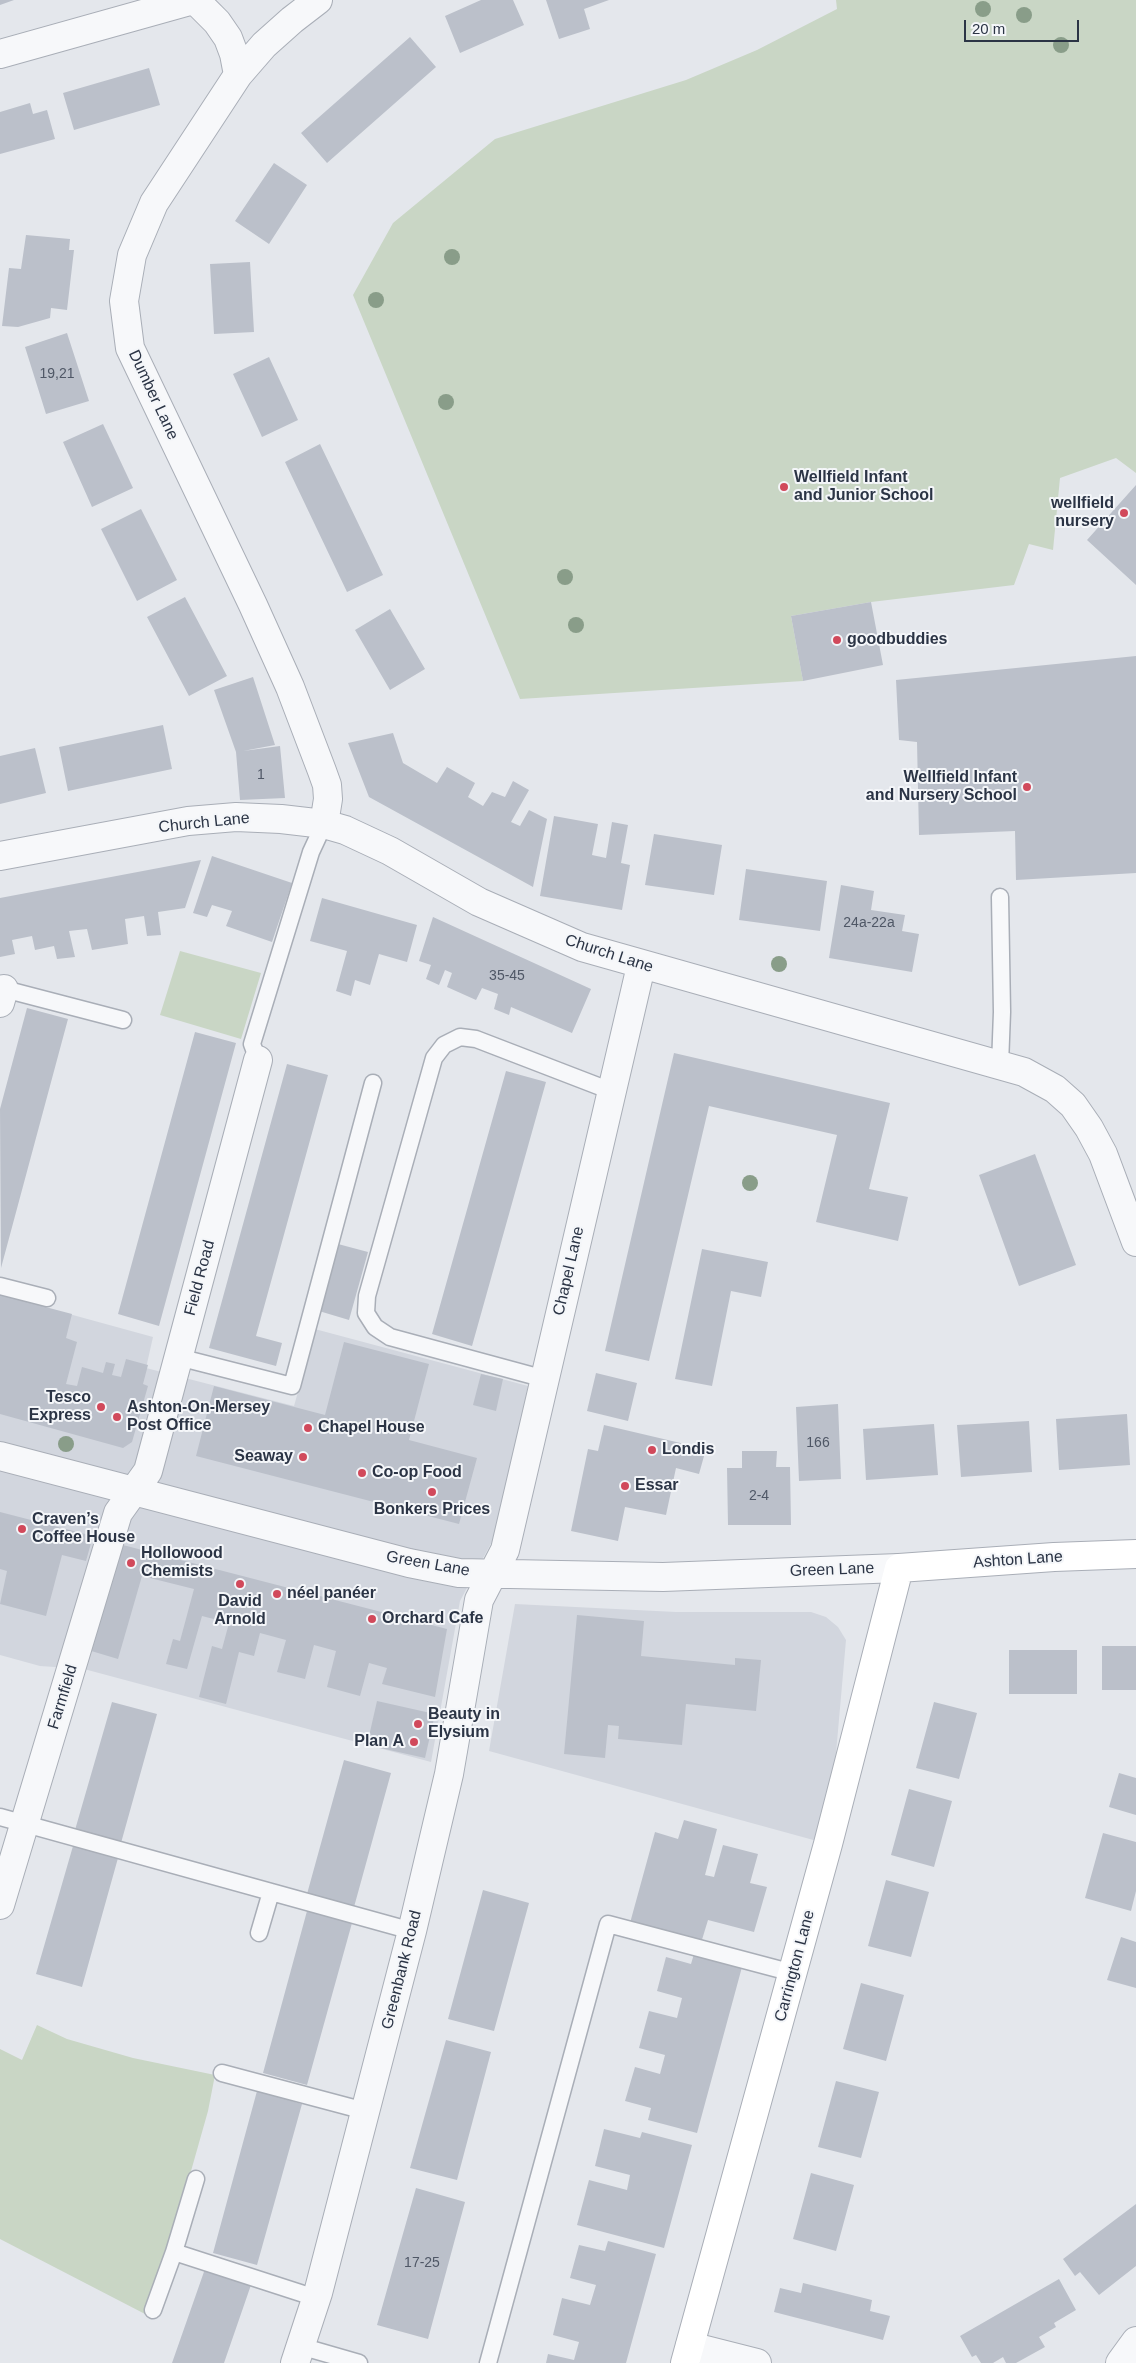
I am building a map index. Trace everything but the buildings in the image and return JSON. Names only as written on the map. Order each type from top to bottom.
[{"type":"main road","name":"Ashton Lane","points":[[899,1568],[1054,1557],[1136,1554]]},
{"type":"main road","name":"Carrington Lane","points":[[688,2354],[792,1973],[899,1568]]},
{"type":"street","points":[[0,54],[194,0],[217,22],[228,38],[234,54],[238,75]]},
{"type":"street","name":"Dumber Lane","points":[[318,0],[264,45],[238,75],[154,203],[132,255],[124,301],[130,348],[254,605],[290,687],[327,785],[328,800],[324,824]]},
{"type":"street","name":"Church Lane","points":[[0,856],[188,821],[236,817],[281,819],[324,824],[366,839],[479,902],[582,947],[641,966],[1024,1072],[1047,1085],[1073,1105],[1089,1128],[1103,1154],[1136,1242]]},
{"type":"street","name":"Chapel Lane","points":[[493,1574],[505,1550],[610,1091],[641,966]]},
{"type":"street","name":"Field Road","points":[[133,1492],[148,1472],[258,1060]]},
{"type":"street","name":"Green Lane","points":[[0,1456],[426,1567],[459,1573],[664,1577],[899,1568]]},
{"type":"street","name":"Farmfield","points":[[0,1905],[12,1820],[118,1513],[133,1492]]},
{"type":"street","name":"Greenbank Road","points":[[298,2354],[316,2298],[412,1931],[450,1774],[479,1600],[493,1574]]},
{"type":"street","points":[[1120,2363],[1136,2341]]},
{"type":"street","points":[[688,2354],[756,2363]]},
{"type":"lane","points":[[258,1060],[252,1044],[311,852],[324,824]]},
{"type":"lane","points":[[1000,897],[1002,1012],[1000,1065]]},
{"type":"lane","points":[[2,996],[124,1020]]},
{"type":"lane","points":[[545,1379],[390,1337],[375,1328],[366,1313],[367,1296],[434,1058],[444,1045],[460,1037],[476,1039],[610,1091]]},
{"type":"lane","points":[[178,1357],[292,1386],[373,1083]]},
{"type":"lane","points":[[0,1286],[47,1298]]},
{"type":"lane","points":[[12,1820],[412,1931]]},
{"type":"lane","points":[[259,1933],[271,1892]]},
{"type":"lane","points":[[488,2363],[608,1924],[792,1973]]},
{"type":"lane","points":[[222,2073],[365,2111]]},
{"type":"lane","points":[[153,2310],[174,2252],[196,2179]]},
{"type":"lane","points":[[174,2252],[316,2298]]},
{"type":"lane","points":[[298,2354],[358,2363]]},
{"type":"shaded area","points":[[0,1295],[153,1337],[146,1368],[294,1406],[305,1367],[311,1328],[528,1386],[496,1534],[460,1601],[431,1762],[84,1669],[40,1666],[0,1655]]},
{"type":"shaded area","points":[[515,1604],[676,1612],[811,1612],[826,1617],[838,1627],[846,1640],[828,1844],[489,1751]]},
{"type":"green space","name":"Wellfield Infant and Junior School","points":[[836,0],[1136,0],[1136,473],[1116,458],[1060,478],[1053,550],[1029,544],[1014,585],[871,602],[791,616],[803,681],[520,699],[353,295],[393,223],[495,139],[686,80],[757,50],[837,9]]},
{"type":"green space","points":[[180,951],[261,973],[241,1039],[160,1015]]},
{"type":"green space","points":[[37,2025],[67,2039],[133,2058],[215,2075],[208,2111],[180,2210],[157,2284],[145,2314],[0,2239],[0,2049],[22,2060]]},
{"type":"place","name":"Wellfield Infant and Junior School","points":[[784,487]]},
{"type":"place","name":"wellfield nursery","points":[[1124,513]]},
{"type":"place","name":"goodbuddies","points":[[837,640]]},
{"type":"place","name":"Wellfield Infant and Nursery School","points":[[1027,787]]},
{"type":"place","name":"Tesco Express","points":[[101,1407]]},
{"type":"place","name":"Ashton-On-Mersey Post Office","points":[[117,1417]]},
{"type":"place","name":"Chapel House","points":[[308,1428]]},
{"type":"place","name":"Londis","points":[[652,1450]]},
{"type":"place","name":"Seaway","points":[[303,1457]]},
{"type":"place","name":"Co-op Food","points":[[362,1473]]},
{"type":"place","name":"Essar","points":[[625,1486]]},
{"type":"place","name":"Bonkers Prices","points":[[432,1492]]},
{"type":"place","name":"Craven’s Coffee House","points":[[22,1529]]},
{"type":"place","name":"Hollowood Chemists","points":[[131,1563]]},
{"type":"place","name":"David Arnold","points":[[240,1584]]},
{"type":"place","name":"néel panéer","points":[[277,1594]]},
{"type":"place","name":"Orchard Cafe","points":[[372,1619]]},
{"type":"place","name":"Beauty in Elysium","points":[[418,1724]]},
{"type":"place","name":"Plan A","points":[[414,1742]]}]
